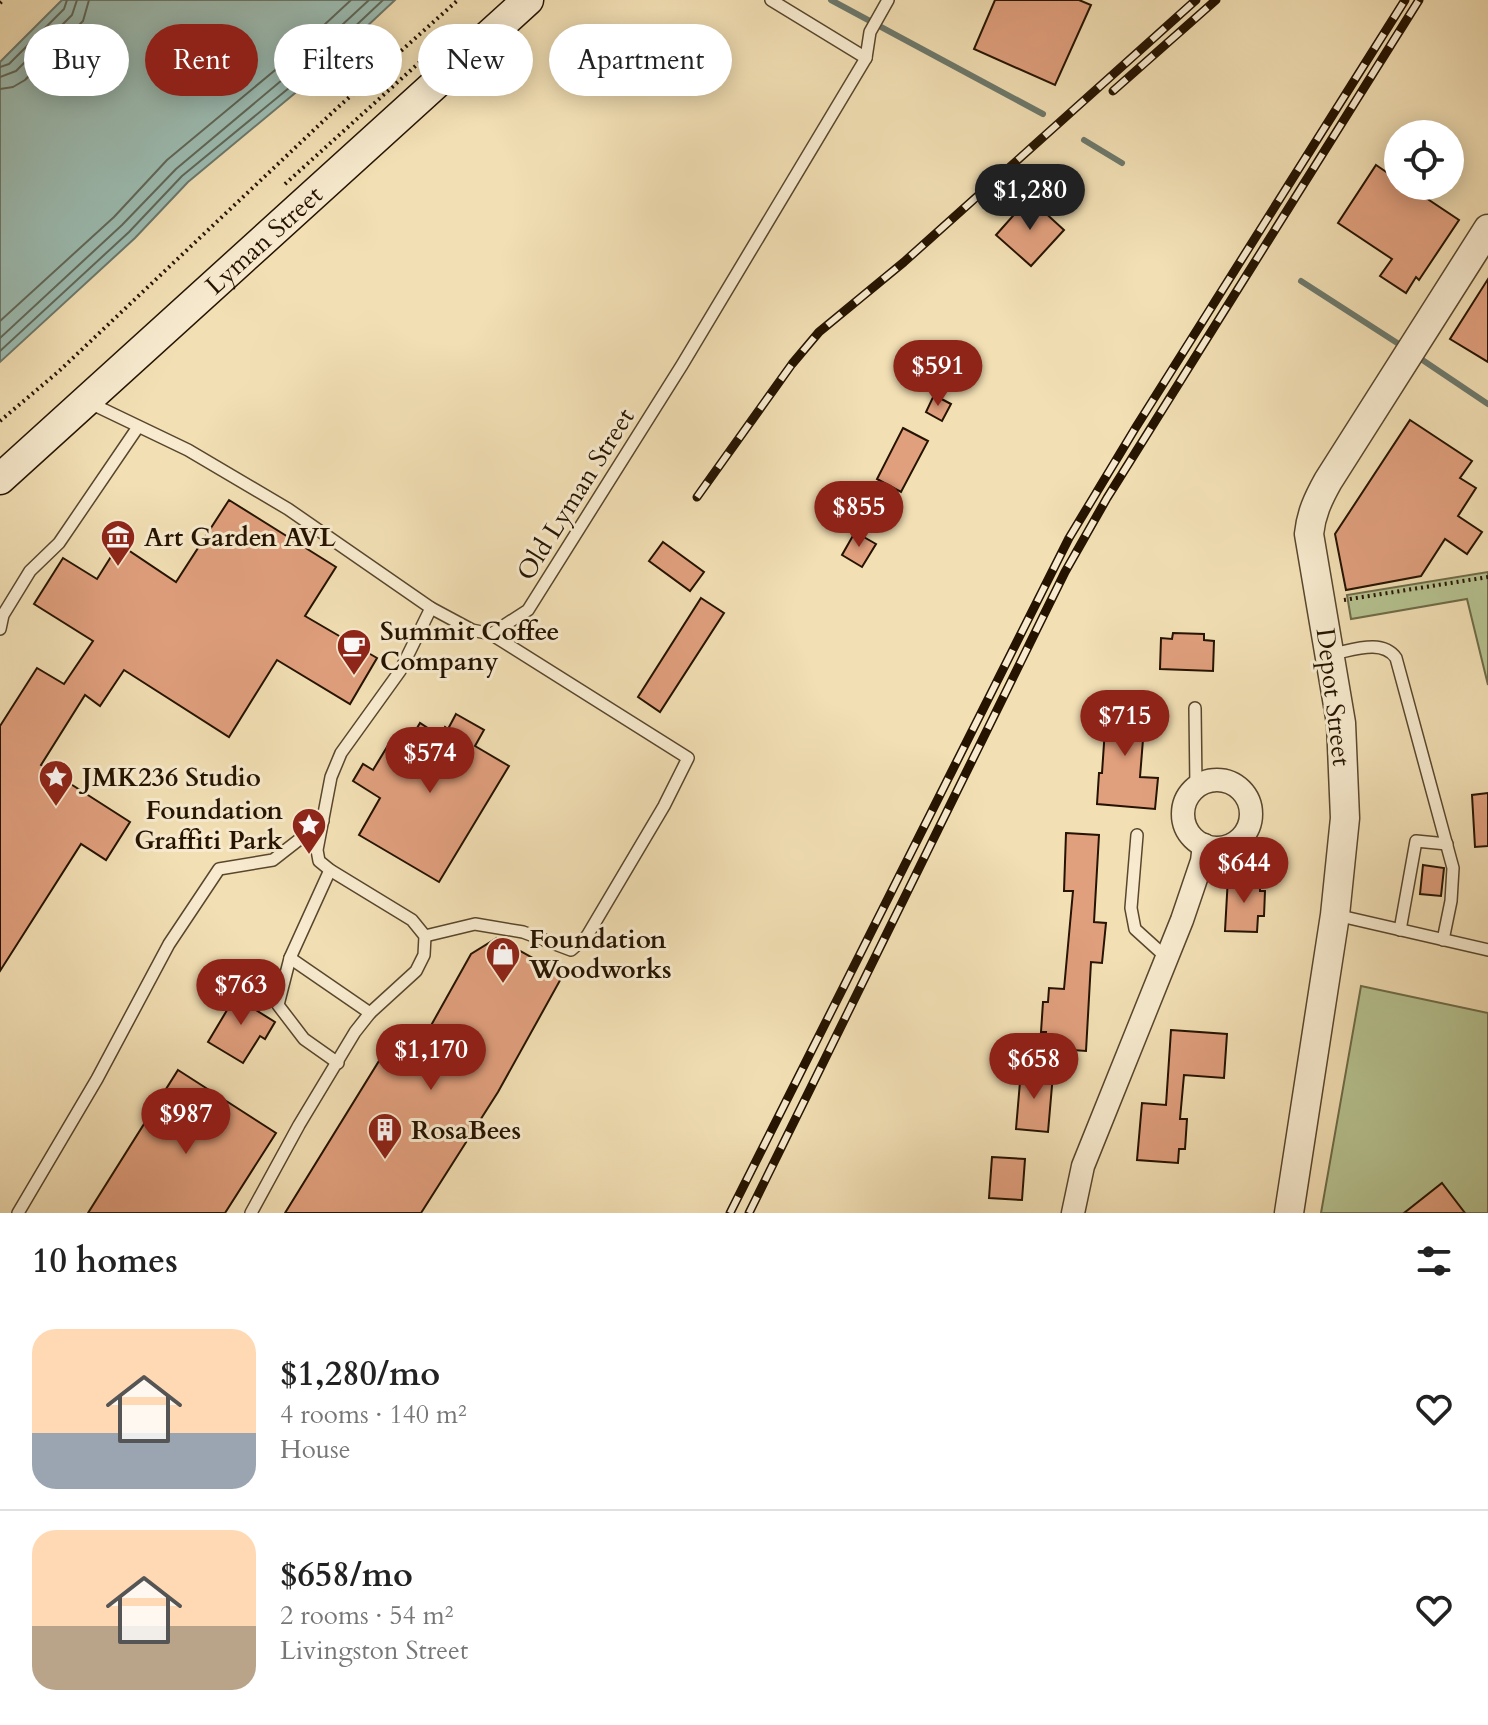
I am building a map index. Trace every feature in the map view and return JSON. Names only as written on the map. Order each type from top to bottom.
[{"type":"main road","name":"Lyman Street","points":[[0,479],[528,0]]},
{"type":"street","name":"Depot Street","points":[[1289,1213],[1335,915],[1345,818],[1341,723],[1309,534],[1312,513],[1328,481],[1488,229]]},
{"type":"street","points":[[1209,780],[1225,780],[1239,787],[1248,799],[1252,814],[1248,829],[1239,841],[1225,847],[1204,845],[1186,829],[1183,814],[1186,799],[1196,787],[1209,780]]},
{"type":"street","points":[[1073,1213],[1083,1166],[1167,958],[1202,861],[1204,845]]},
{"type":"lane","points":[[771,0],[866,58],[870,32],[886,3]]},
{"type":"lane","name":"Old Lyman Street","points":[[491,634],[528,610],[682,365],[866,58]]},
{"type":"lane","points":[[87,401],[188,450],[288,509],[431,608],[472,630],[491,634],[688,758],[664,806],[587,936],[571,950],[523,932],[475,924],[425,936]]},
{"type":"lane","points":[[0,629],[3,615],[30,571],[59,543],[138,427]]},
{"type":"lane","points":[[251,1213],[355,1032],[370,1013],[416,971],[424,955],[425,936],[412,920],[330,870],[319,861],[317,850],[331,777],[341,753],[400,671],[431,608]]},
{"type":"lane","points":[[1331,654],[1379,646],[1391,651],[1396,658],[1453,868],[1443,940]]},
{"type":"lane","points":[[1195,708],[1196,787]]},
{"type":"lane","points":[[18,1213],[97,1079],[169,944],[219,869],[273,860],[323,821]]},
{"type":"lane","points":[[1137,835],[1131,908],[1135,929],[1167,958]]},
{"type":"lane","points":[[1400,930],[1416,841],[1447,844]]},
{"type":"lane","points":[[330,870],[290,958],[278,1005],[304,1039],[338,1063]]},
{"type":"lane","points":[[1335,915],[1488,950]]},
{"type":"lane","points":[[290,958],[370,1013]]},
{"type":"path","points":[[0,421],[58,372],[335,110],[458,0]]},
{"type":"path","points":[[1344,600],[1486,577]]},
{"type":"green space","points":[[1488,572],[1488,685],[1467,599],[1351,619],[1347,595]]},
{"type":"green space","points":[[1361,986],[1488,1013],[1488,1213],[1321,1213]]},
{"type":"water","points":[[62,0],[395,0],[369,24],[274,24],[274,96],[292,96],[188,182],[135,238],[0,362],[0,62],[24,38],[24,96],[129,96],[129,24],[38,24]]},
{"type":"building","points":[[995,0],[1079,0],[1091,5],[1055,85],[974,49]]},
{"type":"building","points":[[1376,165],[1384,170],[1384,200],[1429,200],[1459,220],[1419,280],[1416,277],[1406,293],[1380,276],[1392,259],[1338,223]]},
{"type":"building","points":[[1029,198],[1064,230],[1031,266],[996,235]]},
{"type":"building","points":[[1488,279],[1488,362],[1450,339]]},
{"type":"building","points":[[934,395],[951,404],[942,421],[926,412]]},
{"type":"building","points":[[1410,420],[1472,461],[1460,478],[1476,488],[1458,516],[1482,532],[1467,554],[1445,539],[1421,576],[1346,590],[1335,534]]},
{"type":"building","points":[[903,428],[928,441],[901,492],[877,479]]},
{"type":"building","points":[[229,500],[336,567],[305,616],[377,658],[350,704],[277,660],[229,737],[124,670],[100,706],[85,695],[41,765],[130,822],[106,860],[81,844],[0,971],[0,726],[37,668],[64,684],[93,641],[34,604],[63,558],[97,579],[119,544],[176,582]]},
{"type":"building","points":[[855,532],[876,544],[862,567],[842,555]]},
{"type":"building","points":[[663,542],[704,572],[690,591],[649,561]]},
{"type":"building","points":[[701,598],[724,613],[660,712],[638,697]]},
{"type":"building","points":[[1173,633],[1204,634],[1204,640],[1214,641],[1213,671],[1160,669],[1161,638],[1172,639]]},
{"type":"building","points":[[1107,699],[1146,702],[1140,777],[1158,778],[1155,809],[1097,804]]},
{"type":"building","points":[[456,714],[484,730],[475,746],[509,766],[439,882],[359,835],[380,798],[353,781],[363,764],[373,770],[390,742],[404,750],[420,723],[440,736]]},
{"type":"building","points":[[1488,793],[1488,846],[1475,847],[1472,795]]},
{"type":"building","points":[[1066,833],[1099,835],[1094,922],[1106,923],[1102,963],[1091,962],[1086,1051],[1045,1048],[1046,1032],[1041,1032],[1043,1002],[1048,1002],[1049,988],[1064,989],[1073,891],[1064,891]]},
{"type":"building","points":[[1423,865],[1444,868],[1441,896],[1420,894]]},
{"type":"building","points":[[1228,877],[1260,879],[1260,891],[1265,891],[1264,916],[1258,916],[1257,932],[1225,931]]},
{"type":"building","points":[[497,938],[563,975],[498,1092],[421,1213],[285,1213],[387,1048],[410,1063],[471,954]]},
{"type":"building","points":[[242,985],[258,995],[251,1007],[275,1022],[265,1039],[260,1036],[243,1063],[208,1042]]},
{"type":"building","points":[[1171,1030],[1227,1034],[1224,1078],[1184,1075],[1180,1119],[1187,1119],[1185,1149],[1179,1149],[1178,1163],[1137,1160],[1142,1103],[1166,1105]]},
{"type":"building","points":[[178,1070],[276,1133],[225,1213],[88,1213]]},
{"type":"building","points":[[1021,1070],[1053,1074],[1048,1132],[1016,1129]]},
{"type":"building","points":[[992,1157],[1025,1159],[1022,1200],[989,1198]]},
{"type":"building","points":[[1442,1183],[1465,1213],[1404,1213]]},
{"type":"waterway","points":[[831,0],[1043,114]]},
{"type":"waterway","points":[[1084,140],[1122,163]]},
{"type":"waterway","points":[[1301,281],[1405,348]]},
{"type":"waterway","points":[[1418,357],[1488,404]]},
{"type":"railway","points":[[697,497],[792,364],[819,332],[904,262],[1196,0]]},
{"type":"railway","points":[[1113,91],[1216,0]]},
{"type":"railway","points":[[730,1213],[1069,538],[1405,0]]},
{"type":"railway","points":[[749,1213],[1065,572],[1107,498],[1419,0]]},
{"type":"place","name":"Art Garden AVL","points":[[118,568]]},
{"type":"place","name":"Summit Coffee Company","points":[[354,677]]},
{"type":"place","name":"JMK236 Studio","points":[[56,808]]},
{"type":"place","name":"Foundation Graffiti Park","points":[[309,856]]},
{"type":"place","name":"Foundation Woodworks","points":[[503,985]]},
{"type":"place","name":"RosaBees","points":[[385,1161]]}]
